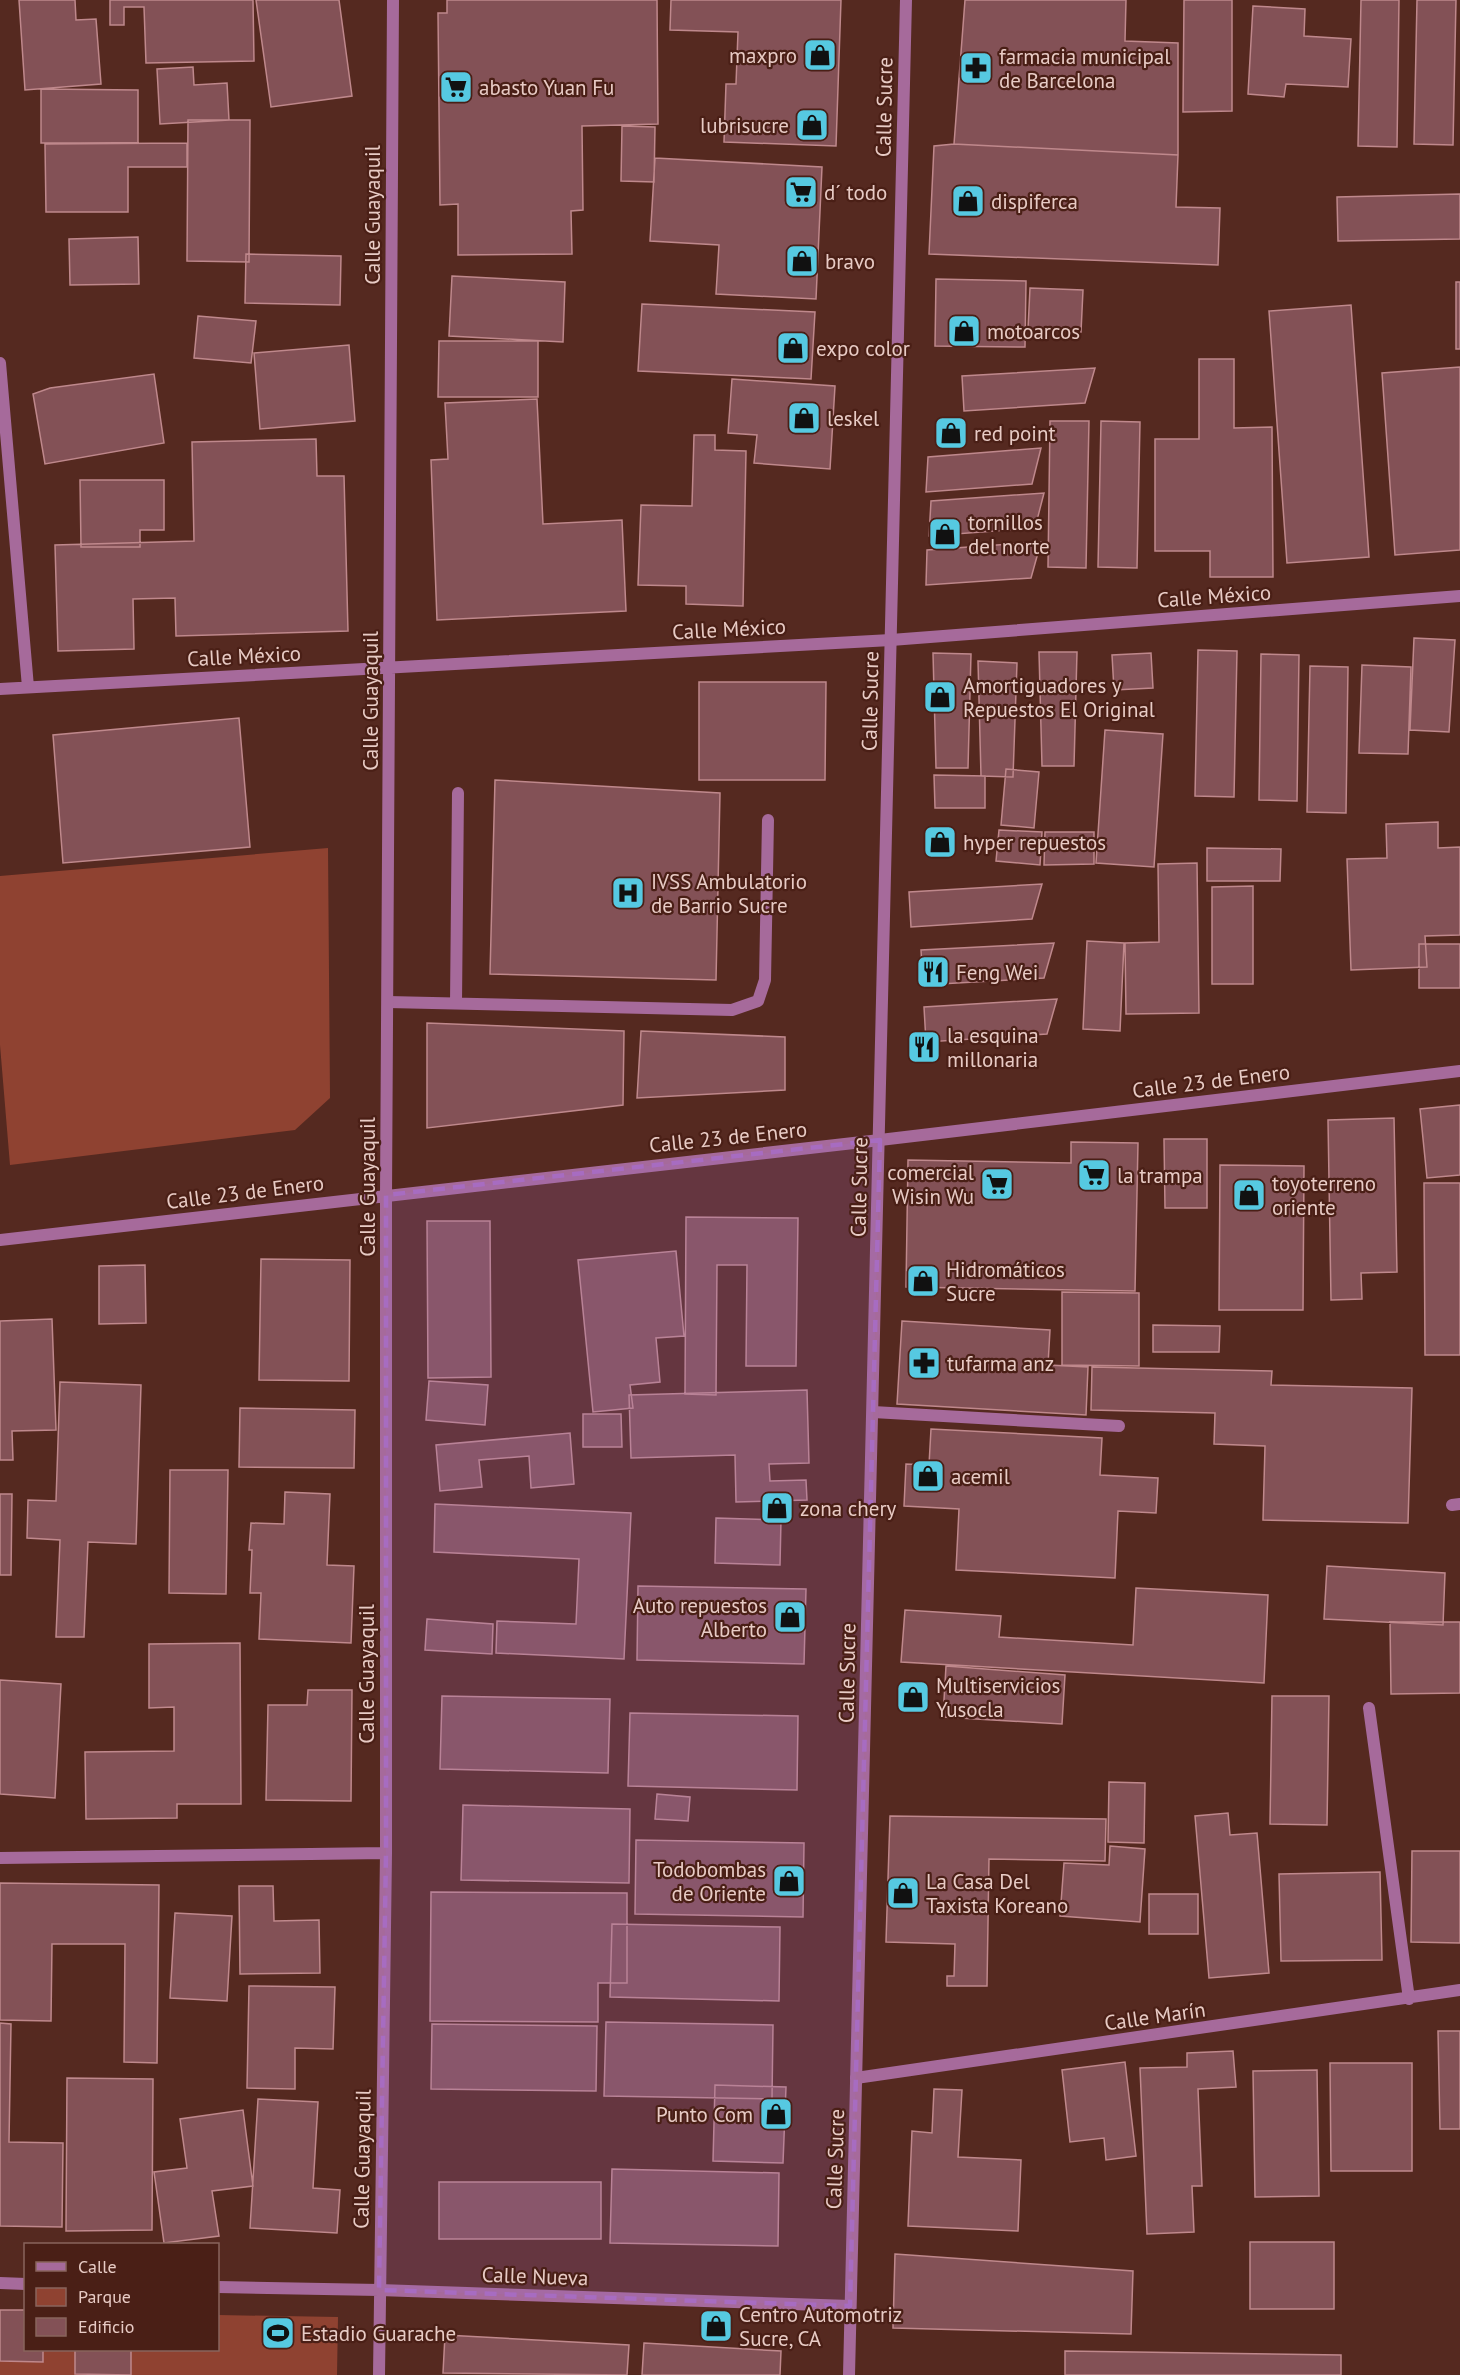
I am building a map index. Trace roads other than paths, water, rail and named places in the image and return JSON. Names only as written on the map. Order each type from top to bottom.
[{"type":"street","name":"Calle Guayaquil","points":[[379,2375],[386,1853],[386,1195],[393,0]]},
{"type":"street","name":"Calle Sucre","points":[[849,2375],[906,0]]},
{"type":"street","points":[[0,363],[28,687]]},
{"type":"street","name":"Calle México","points":[[0,689],[891,640],[1460,596]]},
{"type":"street","points":[[456,1003],[458,793]]},
{"type":"street","points":[[388,1002],[732,1010],[758,1001],[765,980],[768,820]]},
{"type":"street","name":"Calle 23 de Enero","points":[[0,1240],[880,1140],[1460,1071]]},
{"type":"street","points":[[873,1412],[1119,1426]]},
{"type":"street","points":[[1369,1708],[1409,1999]]},
{"type":"street","points":[[0,1858],[386,1853]]},
{"type":"street","name":"Calle Marín","points":[[856,2078],[1460,1990]]},
{"type":"street","points":[[0,2283],[24,2284]]},
{"type":"street","name":"Calle Nueva","points":[[219,2287],[379,2290],[850,2306]]},
{"type":"place","name":"maxpro","points":[[820,55]]},
{"type":"place","name":"farmacia municipal de Barcelona","points":[[976,68]]},
{"type":"place","name":"abasto Yuan Fu","points":[[456,87]]},
{"type":"place","name":"lubrisucre","points":[[812,125]]},
{"type":"place","name":"d´ todo","points":[[801,192]]},
{"type":"place","name":"dispiferca","points":[[968,201]]},
{"type":"place","name":"bravo","points":[[802,261]]},
{"type":"place","name":"motoarcos","points":[[964,331]]},
{"type":"place","name":"expo color","points":[[793,348]]},
{"type":"place","name":"leskel","points":[[804,418]]},
{"type":"place","name":"red point","points":[[951,433]]},
{"type":"place","name":"tornillos del norte","points":[[945,534]]},
{"type":"place","name":"Amortiguadores y Repuestos El Original","points":[[940,697]]},
{"type":"place","name":"hyper repuestos","points":[[940,842]]},
{"type":"place","name":"IVSS Ambulatorio de Barrio Sucre","points":[[628,893]]},
{"type":"place","name":"Feng Wei","points":[[933,972]]},
{"type":"place","name":"la esquina millonaria","points":[[924,1047]]},
{"type":"place","name":"la trampa","points":[[1094,1175]]},
{"type":"place","name":"comercial Wisin Wu","points":[[997,1184]]},
{"type":"place","name":"toyoterreno oriente","points":[[1249,1195]]},
{"type":"place","name":"Hidromáticos Sucre","points":[[923,1281]]},
{"type":"place","name":"tufarma anz","points":[[924,1363]]},
{"type":"place","name":"acemil","points":[[928,1476]]},
{"type":"place","name":"zona chery","points":[[777,1508]]},
{"type":"place","name":"Auto repuestos Alberto","points":[[790,1617]]},
{"type":"place","name":"Multiservicios Yusocla","points":[[913,1697]]},
{"type":"place","name":"Todobombas de Oriente","points":[[789,1881]]},
{"type":"place","name":"La Casa Del Taxista Koreano","points":[[903,1893]]},
{"type":"place","name":"Punto Com","points":[[776,2114]]},
{"type":"place","name":"Centro Automotriz Sucre, CA","points":[[716,2326]]},
{"type":"place","name":"Estadio Guarache","points":[[278,2333]]}]
